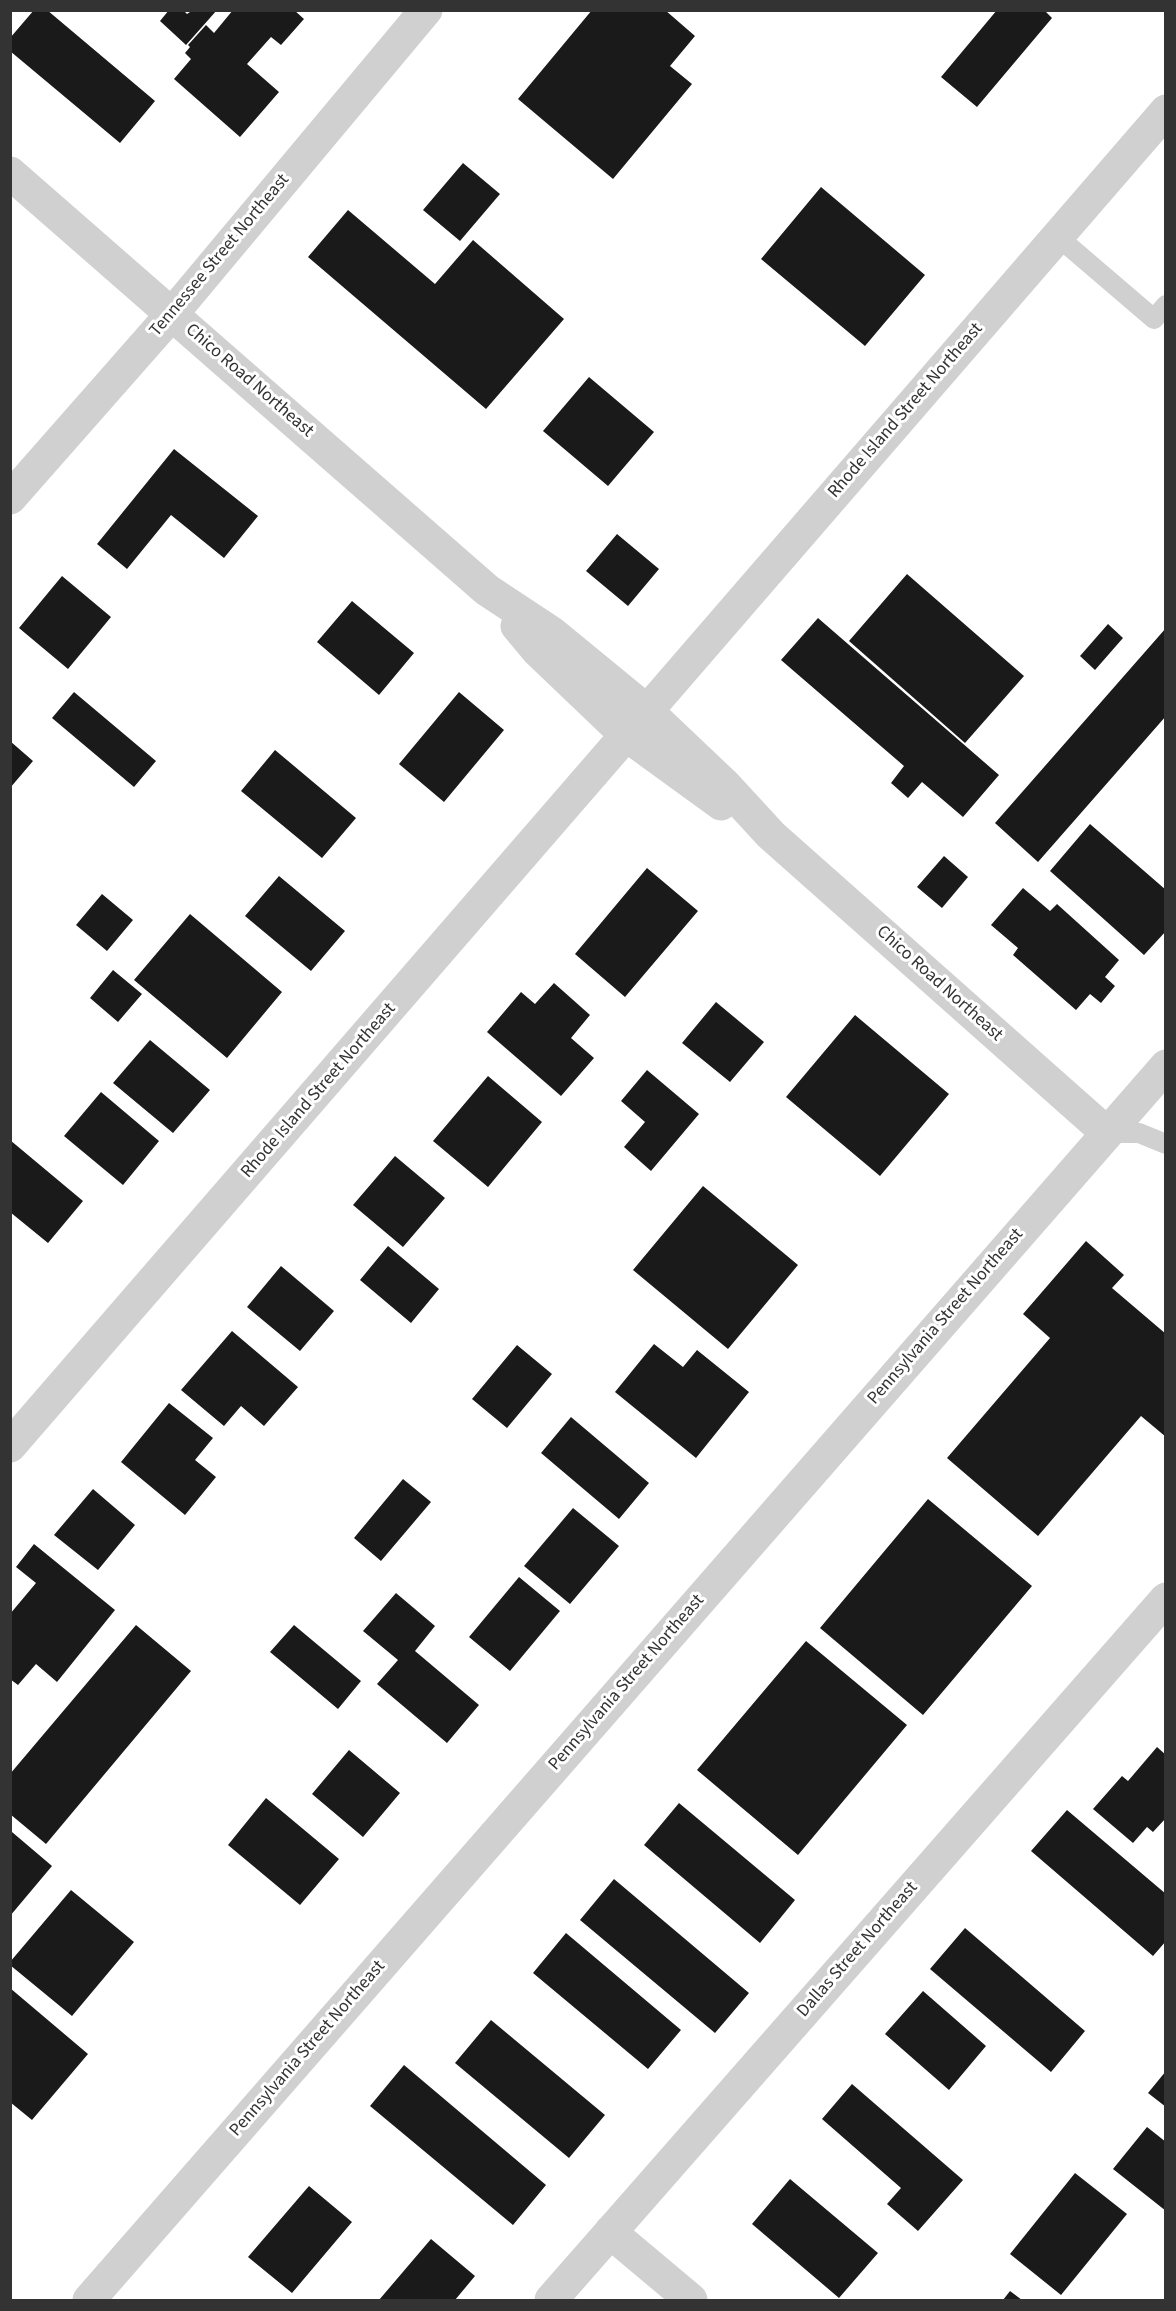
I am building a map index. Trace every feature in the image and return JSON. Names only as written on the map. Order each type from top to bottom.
[{"type":"street","name":"Tennessee Street Northeast","points":[[10,498],[172,314],[426,10]]},
{"type":"street","name":"Rhode Island Street Northeast","points":[[647,711],[1166,111]]},
{"type":"street","name":"Chico Road Northeast","points":[[10,173],[487,590],[552,633],[647,711],[725,785],[771,836],[1107,1133]]},
{"type":"street","name":"Chico Road Northeast","points":[[487,590],[537,650],[626,735],[713,799],[771,836]]},
{"type":"street","name":"Rhode Island Street Northeast","points":[[10,1446],[626,735]]},
{"type":"street","name":"Pennsylvania Street Northeast","points":[[89,2301],[1166,1066]]},
{"type":"street","name":"Dallas Street Northeast","points":[[551,2301],[1166,1599]]},
{"type":"street","points":[[610,2232],[691,2301]]},
{"type":"lane","points":[[1057,236],[1154,319],[1166,305]]},
{"type":"lane","points":[[1107,1133],[1139,1133],[1166,1144]]},
{"type":"building","points":[[34,10],[47,10],[155,101],[120,143],[10,51],[10,38]]},
{"type":"building","points":[[169,10],[183,10],[187,14],[193,10],[217,10],[186,45],[160,21]]},
{"type":"building","points":[[233,10],[294,10],[304,19],[281,45],[271,37],[247,64],[279,92],[240,137],[174,79],[191,59],[185,53],[190,47],[188,45],[206,25],[214,33]]},
{"type":"building","points":[[592,10],[665,10],[695,36],[670,66],[692,84],[613,179],[518,99]]},
{"type":"building","points":[[997,10],[1044,10],[1052,18],[977,107],[941,77]]},
{"type":"building","points":[[463,163],[500,194],[460,241],[423,210]]},
{"type":"building","points":[[821,187],[925,275],[865,346],[761,259]]},
{"type":"building","points":[[348,210],[435,284],[473,240],[564,319],[486,409],[308,257]]},
{"type":"building","points":[[589,377],[654,432],[608,486],[543,431]]},
{"type":"building","points":[[174,449],[258,516],[224,558],[171,515],[127,569],[97,544]]},
{"type":"building","points":[[617,534],[659,569],[628,606],[586,571]]},
{"type":"building","points":[[907,574],[1024,676],[965,743],[849,641]]},
{"type":"building","points":[[62,576],[111,617],[68,669],[19,628]]},
{"type":"building","points":[[352,601],[414,653],[379,695],[317,642]]},
{"type":"building","points":[[818,618],[999,775],[963,817],[922,782],[908,798],[891,783],[904,766],[781,660]]},
{"type":"building","points":[[1108,624],[1123,638],[1095,670],[1080,656]]},
{"type":"building","points":[[1166,628],[1166,716],[1038,862],[995,823]]},
{"type":"building","points":[[74,692],[156,761],[134,787],[52,718]]},
{"type":"building","points":[[459,692],[504,730],[444,802],[399,764]]},
{"type":"building","points":[[10,741],[33,761],[10,788]]},
{"type":"building","points":[[275,750],[356,818],[322,858],[241,791]]},
{"type":"building","points":[[1090,824],[1166,890],[1166,931],[1144,955],[1050,871]]},
{"type":"building","points":[[944,856],[968,877],[942,908],[917,887]]},
{"type":"building","points":[[647,868],[698,911],[625,997],[575,954]]},
{"type":"building","points":[[279,876],[345,931],[311,971],[245,916]]},
{"type":"building","points":[[1023,888],[1050,911],[1057,904],[1119,960],[1105,977],[1115,986],[1101,1003],[1090,994],[1076,1010],[1013,955],[1018,948],[991,925]]},
{"type":"building","points":[[102,894],[133,920],[107,951],[76,925]]},
{"type":"building","points":[[190,914],[282,992],[227,1058],[134,980]]},
{"type":"building","points":[[113,970],[142,994],[118,1022],[90,998]]},
{"type":"building","points":[[554,983],[590,1015],[571,1038],[594,1058],[561,1096],[487,1032],[521,992],[535,1004]]},
{"type":"building","points":[[716,1002],[764,1042],[730,1082],[682,1043]]},
{"type":"building","points":[[855,1015],[949,1094],[880,1176],[786,1097]]},
{"type":"building","points":[[150,1040],[210,1090],[173,1133],[113,1083]]},
{"type":"building","points":[[647,1070],[699,1114],[651,1171],[624,1147],[645,1122],[621,1101]]},
{"type":"building","points":[[488,1076],[542,1122],[488,1187],[433,1141]]},
{"type":"building","points":[[101,1092],[159,1141],[123,1185],[64,1136]]},
{"type":"building","points":[[10,1140],[83,1201],[48,1243],[10,1212]]},
{"type":"building","points":[[395,1156],[445,1198],[403,1247],[353,1205]]},
{"type":"building","points":[[703,1186],[798,1265],[728,1349],[633,1270]]},
{"type":"building","points":[[1086,1241],[1124,1275],[1112,1288],[1166,1334],[1166,1437],[1141,1416],[1038,1536],[947,1458],[1050,1338],[1023,1314]]},
{"type":"building","points":[[388,1246],[439,1289],[411,1323],[360,1280]]},
{"type":"building","points":[[281,1266],[334,1311],[300,1351],[247,1307]]},
{"type":"building","points":[[232,1331],[298,1387],[264,1426],[241,1406],[224,1426],[181,1390]]},
{"type":"building","points":[[654,1344],[683,1367],[697,1350],[749,1392],[696,1458],[615,1392]]},
{"type":"building","points":[[517,1345],[552,1374],[507,1428],[472,1399]]},
{"type":"building","points":[[169,1403],[213,1438],[195,1460],[216,1477],[185,1515],[121,1462]]},
{"type":"building","points":[[571,1417],[649,1483],[619,1519],[541,1453]]},
{"type":"building","points":[[403,1479],[431,1502],[381,1561],[354,1538]]},
{"type":"building","points":[[93,1489],[135,1525],[98,1570],[54,1535]]},
{"type":"building","points":[[928,1499],[1032,1586],[923,1715],[820,1628]]},
{"type":"building","points":[[573,1508],[619,1546],[570,1604],[524,1566]]},
{"type":"building","points":[[34,1544],[115,1610],[57,1682],[36,1664],[18,1685],[10,1679],[10,1614],[36,1583],[16,1567]]},
{"type":"building","points":[[519,1577],[560,1611],[510,1671],[469,1637]]},
{"type":"building","points":[[396,1593],[435,1626],[415,1651],[479,1705],[447,1743],[377,1684],[398,1660],[363,1631]]},
{"type":"building","points":[[136,1625],[191,1671],[46,1844],[10,1814],[10,1774]]},
{"type":"building","points":[[294,1625],[361,1681],[338,1709],[270,1652]]},
{"type":"building","points":[[806,1641],[907,1725],[798,1855],[697,1770]]},
{"type":"building","points":[[1157,1747],[1166,1755],[1166,1818],[1153,1832],[1147,1827],[1133,1843],[1093,1809],[1122,1776],[1128,1781]]},
{"type":"building","points":[[349,1750],[400,1793],[363,1837],[312,1794]]},
{"type":"building","points":[[266,1798],[339,1859],[300,1905],[228,1845]]},
{"type":"building","points":[[679,1803],[795,1900],[760,1943],[644,1845]]},
{"type":"building","points":[[1067,1810],[1166,1894],[1166,1941],[1153,1956],[1031,1851]]},
{"type":"building","points":[[12,1832],[52,1866],[10,1916],[10,1833]]},
{"type":"building","points":[[614,1879],[749,1993],[715,2033],[580,1920]]},
{"type":"building","points":[[71,1890],[134,1942],[72,2016],[10,1965],[10,1962]]},
{"type":"building","points":[[965,1928],[1085,2031],[1051,2072],[930,1969]]},
{"type":"building","points":[[566,1933],[681,2030],[648,2069],[533,1973]]},
{"type":"building","points":[[10,1988],[88,2054],[32,2120],[10,2102]]},
{"type":"building","points":[[923,1991],[986,2046],[949,2090],[885,2034]]},
{"type":"building","points":[[491,2020],[605,2115],[569,2158],[455,2063]]},
{"type":"building","points":[[404,2065],[546,2185],[513,2225],[370,2106]]},
{"type":"building","points":[[1166,2071],[1166,2107],[1148,2093]]},
{"type":"building","points":[[852,2084],[963,2180],[918,2231],[887,2204],[901,2188],[822,2119]]},
{"type":"building","points":[[1147,2127],[1166,2142],[1166,2211],[1113,2169]]},
{"type":"building","points":[[1075,2173],[1127,2214],[1061,2295],[1010,2254]]},
{"type":"building","points":[[790,2179],[878,2253],[839,2298],[752,2224]]},
{"type":"building","points":[[309,2186],[352,2222],[292,2293],[248,2257]]},
{"type":"building","points":[[431,2239],[475,2276],[455,2300],[379,2300]]},
{"type":"building","points":[[1010,2291],[1022,2300],[1003,2300]]}]
